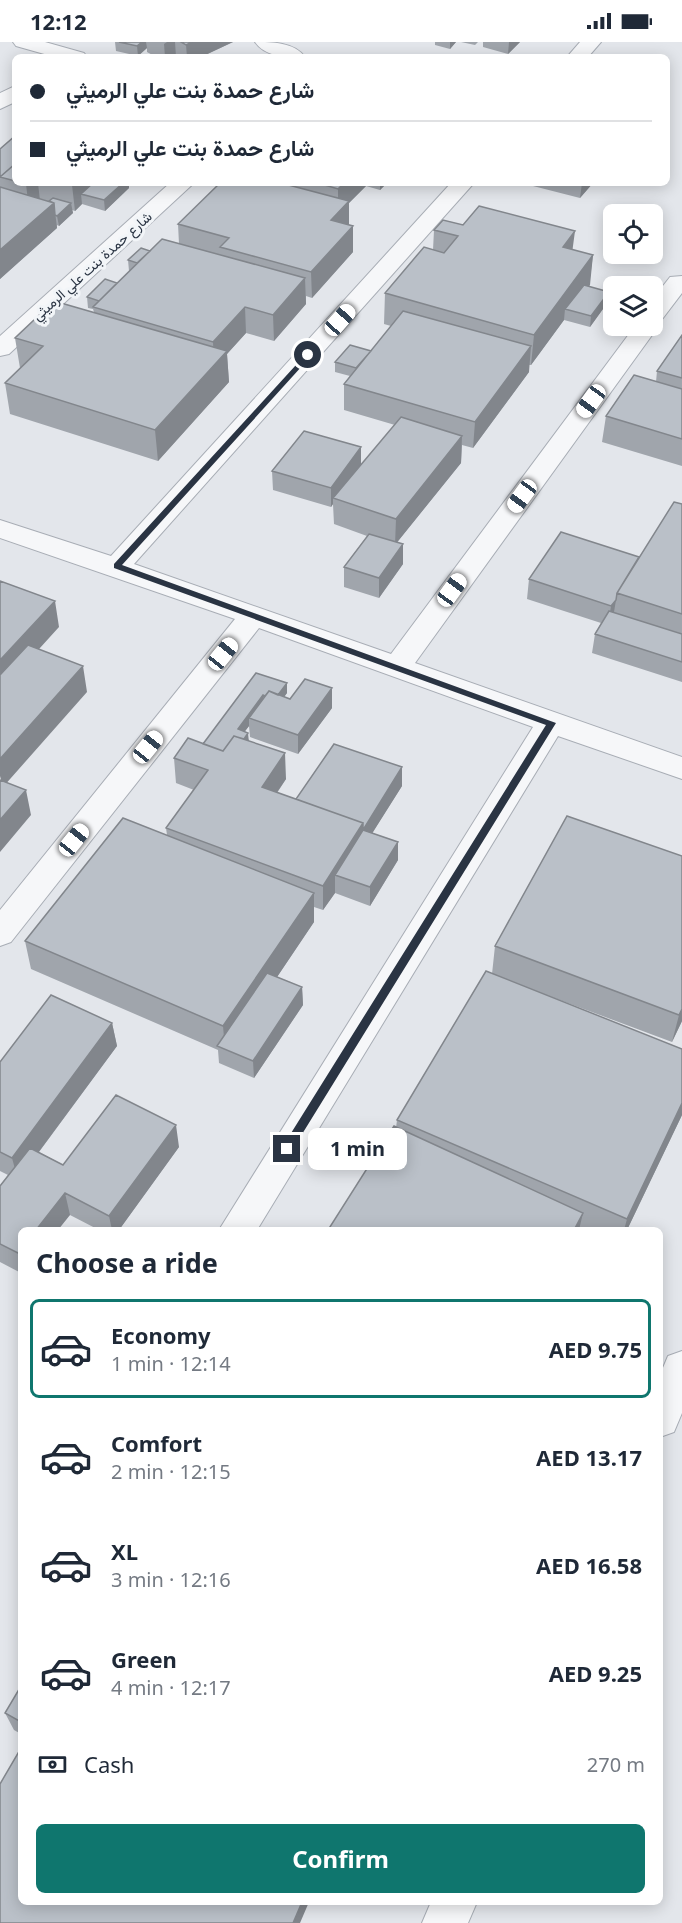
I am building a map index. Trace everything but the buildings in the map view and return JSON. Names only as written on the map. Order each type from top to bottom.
[{"type":"street","points":[[23,42],[69,52]]},
{"type":"street","points":[[266,42],[289,54]]},
{"type":"street","points":[[580,54],[591,42]]},
{"type":"street","name":"شارع حمدة بنت علي الرميثي","points":[[0,350],[180,186]]},
{"type":"street","points":[[117,566],[460,186]]},
{"type":"street","points":[[663,302],[678,282]]},
{"type":"street","points":[[397,666],[639,336]]},
{"type":"street","points":[[0,528],[117,566],[252,617],[397,666],[682,768]]},
{"type":"street","points":[[0,933],[252,617]]},
{"type":"street","points":[[239,1227],[551,723]]},
{"type":"street","points":[[663,1412],[682,1369]]},
{"type":"street","points":[[445,1923],[453,1905]]},
{"type":"route","points":[[287,1149],[551,723],[397,666],[252,617],[117,566],[308,355]]}]
